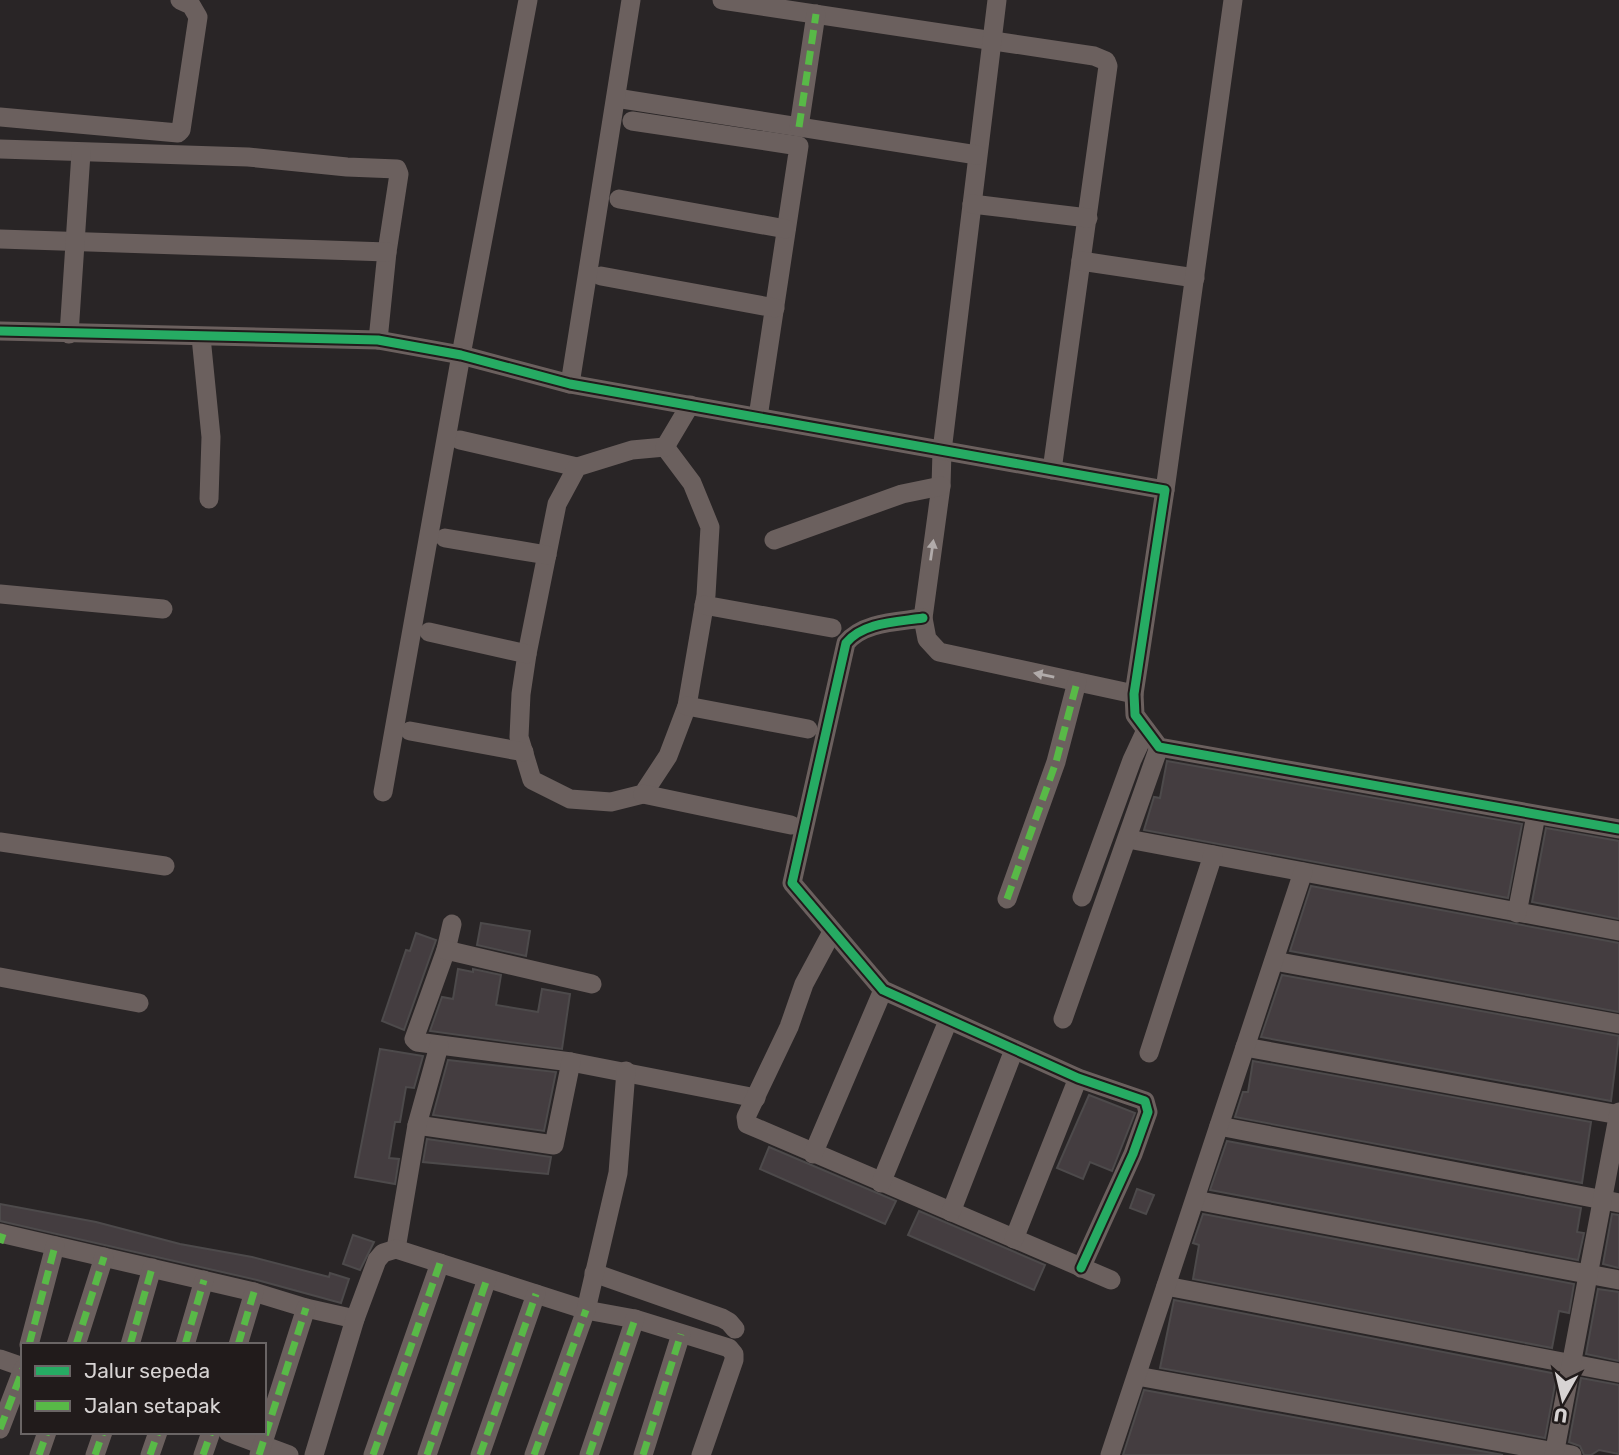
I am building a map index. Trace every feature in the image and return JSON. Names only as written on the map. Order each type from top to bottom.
[{"type":"street","points":[[0,117],[178,133],[181,130],[198,17],[191,5],[180,0]]},
{"type":"street","points":[[383,792],[528,0]]},
{"type":"street","points":[[570,384],[631,0]]},
{"type":"street","points":[[722,0],[1094,56],[1106,61],[1088,218],[1052,470]]},
{"type":"street","points":[[997,0],[942,452],[941,486],[923,618],[927,639],[939,652],[1135,694]]},
{"type":"street","points":[[1233,0],[1166,490],[1135,694],[1135,715],[1159,747],[1619,829]]},
{"type":"street","points":[[799,127],[816,15]]},
{"type":"street","points":[[615,97],[977,155]]},
{"type":"street","points":[[632,121],[799,146],[758,417]]},
{"type":"street","points":[[0,149],[248,157],[346,167],[394,168],[399,174],[387,252],[378,340]]},
{"type":"street","points":[[69,334],[81,153]]},
{"type":"street","points":[[619,199],[786,229]]},
{"type":"street","points":[[972,204],[1088,218]]},
{"type":"street","points":[[0,239],[387,252]]},
{"type":"street","points":[[1081,261],[1195,278]]},
{"type":"street","points":[[601,276],[775,308]]},
{"type":"street","points":[[0,331],[378,340],[461,355],[570,384],[1166,490]]},
{"type":"street","points":[[201,337],[211,437],[209,499]]},
{"type":"street","points":[[665,447],[690,405]]},
{"type":"street","points":[[460,440],[577,467],[632,450],[665,447]]},
{"type":"street","points":[[643,794],[668,755],[687,706],[704,605],[710,527],[692,483],[665,447]]},
{"type":"street","points":[[577,467],[557,504],[521,694],[519,737],[532,780],[570,799],[611,802],[643,794],[791,825]]},
{"type":"street","points":[[774,540],[902,494],[941,486]]},
{"type":"street","points":[[445,538],[547,555]]},
{"type":"street","points":[[0,594],[163,609]]},
{"type":"street","points":[[704,605],[832,628]]},
{"type":"street","points":[[923,618],[866,628],[855,632],[846,643],[792,883],[883,990],[1078,1078],[1145,1101],[1148,1112],[1133,1154],[1081,1268]]},
{"type":"street","points":[[429,632],[527,654]]},
{"type":"street","points":[[1007,899],[1056,762],[1077,682]]},
{"type":"street","points":[[687,706],[808,729]]},
{"type":"street","points":[[1082,897],[1132,760],[1146,730]]},
{"type":"street","points":[[410,731],[524,752]]},
{"type":"street","points":[[1063,1019],[1159,747]]},
{"type":"street","points":[[1517,913],[1536,815]]},
{"type":"street","points":[[1128,839],[1619,931]]},
{"type":"street","points":[[0,842],[165,866]]},
{"type":"street","points":[[1149,1053],[1213,855]]},
{"type":"street","points":[[1110,1455],[1303,872]]},
{"type":"street","points":[[452,924],[416,1042],[626,1071],[756,1098]]},
{"type":"street","points":[[832,932],[804,984],[789,1027],[746,1117],[749,1127],[1111,1280]]},
{"type":"street","points":[[446,950],[592,984]]},
{"type":"street","points":[[1274,961],[1619,1024]]},
{"type":"street","points":[[0,977],[139,1003]]},
{"type":"street","points":[[813,1154],[883,990]]},
{"type":"street","points":[[881,1183],[948,1021]]},
{"type":"street","points":[[396,1248],[417,1125],[439,1046]]},
{"type":"street","points":[[1137,1376],[1560,1454],[1571,1364],[1588,1274],[1611,1202],[1619,1114],[1245,1047]]},
{"type":"street","points":[[951,1212],[1014,1050]]},
{"type":"street","points":[[417,1125],[555,1145],[571,1062]]},
{"type":"street","points":[[534,1455],[586,1310],[618,1173],[626,1071]]},
{"type":"street","points":[[1014,1240],[1078,1078]]},
{"type":"street","points":[[1219,1126],[1611,1202]]},
{"type":"street","points":[[1195,1200],[1619,1280]]},
{"type":"street","points":[[1,1237],[55,1246],[204,1280],[355,1319]]},
{"type":"street","points":[[30,1343],[55,1246]]},
{"type":"street","points":[[314,1455],[355,1319],[378,1257],[396,1248],[586,1310],[635,1319],[729,1348],[734,1354],[701,1455]]},
{"type":"street","points":[[77,1343],[104,1257]]},
{"type":"street","points":[[373,1455],[440,1263]]},
{"type":"street","points":[[131,1343],[152,1268]]},
{"type":"street","points":[[594,1273],[722,1318],[735,1329]]},
{"type":"street","points":[[427,1455],[487,1279]]},
{"type":"street","points":[[186,1343],[204,1280]]},
{"type":"street","points":[[1166,1286],[1619,1373]]},
{"type":"street","points":[[239,1343],[254,1292]]},
{"type":"street","points":[[480,1455],[536,1294]]},
{"type":"street","points":[[266,1431],[306,1308]]},
{"type":"street","points":[[589,1455],[635,1319]]},
{"type":"street","points":[[643,1455],[681,1334]]},
{"type":"street","points":[[0,1359],[21,1367]]},
{"type":"street","points":[[0,1429],[21,1373]]},
{"type":"street","points":[[39,1455],[46,1434]]},
{"type":"street","points":[[95,1455],[102,1434]]},
{"type":"street","points":[[150,1455],[157,1434]]},
{"type":"street","points":[[203,1455],[210,1434]]},
{"type":"street","points":[[232,1434],[260,1450],[289,1455]]},
{"type":"building","points":[[1167,761],[1522,824],[1508,898],[1144,830],[1154,797],[1160,798]]},
{"type":"building","points":[[1546,828],[1619,841],[1619,919],[1532,902]]},
{"type":"building","points":[[1311,886],[1619,943],[1619,1012],[1290,951]]},
{"type":"building","points":[[481,923],[530,931],[526,956],[477,945]]},
{"type":"building","points":[[416,933],[436,940],[404,1030],[382,1021],[406,950],[410,951]]},
{"type":"building","points":[[458,969],[501,975],[496,1005],[538,1012],[542,989],[570,994],[562,1049],[430,1031],[442,997],[453,999]]},
{"type":"building","points":[[1282,975],[1619,1036],[1611,1101],[1261,1037]]},
{"type":"building","points":[[380,1049],[423,1056],[414,1088],[406,1087],[400,1122],[395,1122],[389,1158],[399,1159],[395,1184],[355,1177]]},
{"type":"building","points":[[448,1060],[556,1072],[544,1131],[433,1115]]},
{"type":"building","points":[[1253,1061],[1591,1122],[1582,1183],[1235,1117],[1243,1092],[1248,1092]]},
{"type":"building","points":[[1089,1095],[1135,1113],[1112,1171],[1090,1162],[1083,1179],[1057,1168]]},
{"type":"building","points":[[427,1139],[551,1157],[548,1174],[423,1162]]},
{"type":"building","points":[[1227,1141],[1581,1208],[1577,1232],[1584,1233],[1578,1260],[1210,1190]]},
{"type":"building","points":[[769,1147],[896,1201],[885,1224],[760,1169]]},
{"type":"building","points":[[1137,1189],[1154,1195],[1146,1214],[1130,1208]]},
{"type":"building","points":[[0,1204],[96,1222],[180,1244],[349,1279],[341,1303],[257,1280],[0,1221]]},
{"type":"building","points":[[919,1211],[1045,1265],[1034,1290],[908,1235]]},
{"type":"building","points":[[1203,1214],[1574,1284],[1569,1313],[1559,1311],[1552,1348],[1193,1279],[1199,1245],[1193,1243]]},
{"type":"building","points":[[1612,1214],[1619,1215],[1619,1268],[1603,1264]]},
{"type":"building","points":[[353,1235],[374,1242],[360,1270],[343,1264]]},
{"type":"building","points":[[1598,1289],[1619,1292],[1619,1361],[1586,1354]]},
{"type":"building","points":[[1174,1300],[1557,1374],[1545,1438],[1160,1368]]},
{"type":"building","points":[[1581,1378],[1619,1385],[1619,1454],[1599,1450],[1591,1455],[1584,1455],[1580,1446],[1569,1442]]},
{"type":"building","points":[[1144,1390],[1503,1455],[1123,1455]]},
{"type":"marked path","points":[[799,127],[816,14]]},
{"type":"marked path","points":[[1007,899],[1056,762],[1077,682]]},
{"type":"marked path","points":[[0,1243],[3,1234]]},
{"type":"marked path","points":[[30,1343],[55,1246]]},
{"type":"marked path","points":[[77,1343],[104,1257]]},
{"type":"marked path","points":[[373,1455],[440,1263]]},
{"type":"marked path","points":[[131,1343],[152,1268]]},
{"type":"marked path","points":[[427,1455],[487,1279]]},
{"type":"marked path","points":[[186,1343],[204,1280]]},
{"type":"marked path","points":[[239,1343],[254,1292]]},
{"type":"marked path","points":[[480,1455],[536,1294]]},
{"type":"marked path","points":[[266,1433],[306,1308]]},
{"type":"marked path","points":[[534,1455],[586,1310]]},
{"type":"marked path","points":[[589,1455],[635,1319]]},
{"type":"marked path","points":[[643,1455],[681,1334]]},
{"type":"marked path","points":[[0,1429],[21,1374]]},
{"type":"marked path","points":[[39,1455],[46,1434]]},
{"type":"marked path","points":[[95,1455],[102,1434]]},
{"type":"marked path","points":[[150,1455],[157,1434]]},
{"type":"marked path","points":[[203,1455],[210,1434]]},
{"type":"marked path","points":[[259,1455],[266,1434]]},
{"type":"cycle path","points":[[0,331],[378,340],[461,355],[570,384],[1165,490],[1134,694],[1135,715],[1159,747],[1619,829]]},
{"type":"cycle path","points":[[923,618],[871,627],[853,636],[846,643],[792,883],[883,990],[1078,1078],[1145,1101],[1148,1112],[1133,1154],[1081,1268]]}]
